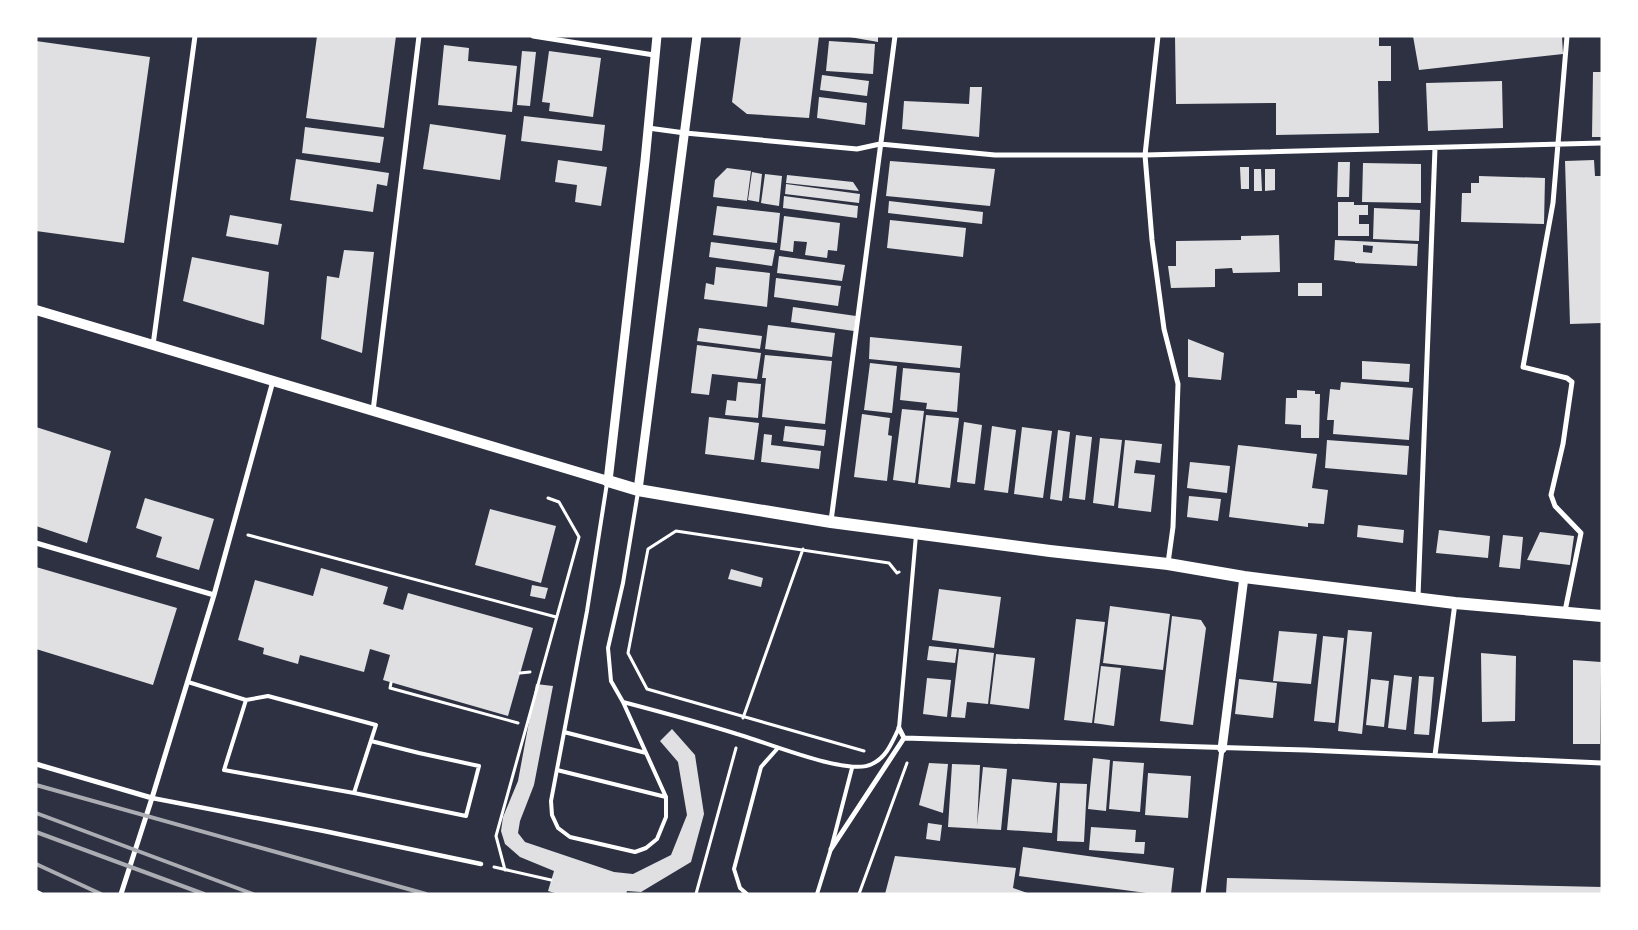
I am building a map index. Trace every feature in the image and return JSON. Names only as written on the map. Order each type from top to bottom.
[{"type":"main road","points":[[36,310],[638,490],[831,522],[1050,551],[1168,564],[1244,577],[1455,602],[1602,616]]},
{"type":"street","points":[[153,345],[195,36]]},
{"type":"street","points":[[373,412],[419,36]]},
{"type":"street","points":[[533,36],[654,55]]},
{"type":"street","points":[[608,481],[657,36]]},
{"type":"street","points":[[638,490],[697,36]]},
{"type":"street","points":[[831,522],[894,36]]},
{"type":"street","points":[[1158,36],[1146,155],[1152,240],[1164,329],[1178,384],[1173,528],[1168,564]]},
{"type":"street","points":[[1565,613],[1581,533],[1555,506],[1551,495],[1564,444],[1572,382],[1567,378],[1523,367],[1553,203],[1567,36]]},
{"type":"street","points":[[648,128],[684,133],[857,148],[880,144],[995,155],[1146,155],[1602,143]]},
{"type":"street","points":[[1418,597],[1435,148]]},
{"type":"street","points":[[121,894],[214,595],[273,381]]},
{"type":"street","points":[[36,543],[214,595]]},
{"type":"street","points":[[1203,894],[1244,577]]},
{"type":"street","points":[[1436,755],[1455,602]]},
{"type":"street","points":[[899,728],[904,738]]},
{"type":"street","points":[[904,738],[1602,762]]},
{"type":"street","points":[[831,849],[904,738]]},
{"type":"street","points":[[36,764],[152,798],[481,864]]},
{"type":"street","points":[[36,892],[40,894]]},
{"type":"lane","points":[[608,481],[587,611],[551,801],[552,814],[558,828],[570,837],[635,852],[646,848],[657,839],[666,816],[666,797],[623,702],[611,681],[608,648],[623,583],[638,490]]},
{"type":"lane","points":[[623,702],[739,734],[777,749],[852,768],[872,765],[888,752],[899,728],[916,533]]},
{"type":"lane","points":[[188,682],[246,700],[268,696],[376,725],[354,793]]},
{"type":"lane","points":[[246,700],[224,770],[354,793],[466,816],[479,766],[371,741]]},
{"type":"lane","points":[[564,732],[647,753]]},
{"type":"lane","points":[[747,894],[740,888],[734,869],[762,767],[777,749]]},
{"type":"lane","points":[[817,894],[852,768]]},
{"type":"lane","points":[[557,770],[666,797]]},
{"type":"path","points":[[505,870],[496,836],[579,537],[558,502],[548,498]]},
{"type":"path","points":[[872,746],[864,751],[647,689],[628,653],[648,549],[676,531],[889,563],[897,572],[896,582]]},
{"type":"path","points":[[248,535],[556,617]]},
{"type":"path","points":[[744,717],[803,549]]},
{"type":"path","points":[[897,572],[904,570]]},
{"type":"path","points":[[520,673],[530,672]]},
{"type":"path","points":[[391,683],[390,688],[518,723]]},
{"type":"path","points":[[696,894],[737,743]]},
{"type":"path","points":[[859,894],[908,760]]},
{"type":"path","points":[[481,864],[551,880]]},
{"type":"building","points":[[317,36],[396,36],[384,128],[306,118]]},
{"type":"building","points":[[741,36],[819,36],[809,118],[747,114],[732,102]]},
{"type":"building","points":[[844,36],[878,36],[878,42]]},
{"type":"building","points":[[1175,36],[1379,36],[1379,46],[1391,46],[1391,81],[1378,81],[1379,133],[1276,135],[1276,103],[1176,104]]},
{"type":"building","points":[[1413,36],[1562,36],[1563,54],[1419,70]]},
{"type":"building","points":[[36,41],[150,57],[124,243],[36,231]]},
{"type":"building","points":[[829,41],[875,44],[873,74],[826,71]]},
{"type":"building","points":[[444,45],[469,48],[468,61],[517,66],[512,112],[438,105]]},
{"type":"building","points":[[522,51],[536,52],[530,106],[517,105]]},
{"type":"building","points":[[549,51],[601,58],[593,117],[549,111],[550,103],[542,102]]},
{"type":"building","points":[[1593,72],[1602,72],[1602,137],[1592,137]]},
{"type":"building","points":[[822,75],[869,81],[867,96],[820,90]]},
{"type":"building","points":[[1502,81],[1503,128],[1428,131],[1426,83]]},
{"type":"building","points":[[970,87],[982,87],[979,137],[902,129],[904,101],[969,104]]},
{"type":"building","points":[[819,97],[867,103],[865,125],[817,118]]},
{"type":"building","points":[[524,116],[605,125],[602,151],[521,141]]},
{"type":"building","points":[[430,124],[506,135],[500,180],[423,169]]},
{"type":"building","points":[[305,127],[384,137],[380,163],[302,153]]},
{"type":"building","points":[[296,159],[389,173],[387,186],[377,184],[373,212],[290,200]]},
{"type":"building","points":[[558,160],[607,167],[601,206],[575,202],[577,185],[555,182]]},
{"type":"building","points":[[1594,160],[1595,176],[1602,176],[1602,323],[1570,324],[1565,161]]},
{"type":"building","points":[[890,161],[995,169],[990,206],[886,196]]},
{"type":"building","points":[[1338,162],[1350,162],[1349,197],[1337,197]]},
{"type":"building","points":[[1363,163],[1421,164],[1421,203],[1362,202]]},
{"type":"building","points":[[1240,167],[1249,167],[1249,189],[1241,189]]},
{"type":"building","points":[[727,168],[751,171],[747,201],[713,197],[715,180]]},
{"type":"building","points":[[1254,169],[1261,169],[1262,191],[1254,191]]},
{"type":"building","points":[[1265,169],[1275,169],[1275,190],[1265,191]]},
{"type":"building","points":[[752,172],[762,174],[759,202],[748,200]]},
{"type":"building","points":[[765,174],[782,176],[779,206],[761,203]]},
{"type":"building","points":[[787,175],[853,182],[859,191],[786,183]]},
{"type":"building","points":[[1479,176],[1545,178],[1544,224],[1461,222],[1462,193],[1471,193],[1471,183],[1479,183]]},
{"type":"building","points":[[786,184],[860,194],[859,203],[785,194]]},
{"type":"building","points":[[784,196],[858,206],[857,218],[783,208]]},
{"type":"building","points":[[889,201],[983,212],[982,224],[888,213]]},
{"type":"building","points":[[1338,202],[1354,202],[1354,205],[1368,205],[1368,215],[1359,215],[1359,224],[1369,224],[1369,236],[1338,236]]},
{"type":"building","points":[[717,206],[780,213],[777,243],[713,235]]},
{"type":"building","points":[[1374,208],[1420,210],[1419,241],[1373,239]]},
{"type":"building","points":[[230,215],[282,224],[278,245],[226,236]]},
{"type":"building","points":[[784,216],[840,223],[837,251],[828,250],[827,258],[805,255],[807,242],[794,241],[793,252],[780,250]]},
{"type":"building","points":[[890,220],[966,228],[963,257],[887,248]]},
{"type":"building","points":[[1279,235],[1280,272],[1233,273],[1232,268],[1215,269],[1215,287],[1171,288],[1168,266],[1176,266],[1176,241],[1241,240],[1241,236]]},
{"type":"building","points":[[1335,240],[1418,244],[1417,266],[1334,260]],"holes":[[[1363,245],[1373,246],[1372,253],[1363,252]]]},
{"type":"building","points":[[711,242],[775,250],[772,266],[709,257]]},
{"type":"building","points":[[344,250],[374,252],[362,353],[321,339],[327,276],[339,278]]},
{"type":"building","points":[[779,256],[845,265],[842,281],[777,273]]},
{"type":"building","points":[[192,257],[269,272],[264,325],[183,301]]},
{"type":"building","points":[[716,267],[770,273],[767,307],[704,299],[706,283],[714,285]]},
{"type":"building","points":[[776,278],[841,286],[838,306],[774,297]]},
{"type":"building","points":[[1298,283],[1322,283],[1322,296],[1298,296]]},
{"type":"building","points":[[793,307],[856,316],[854,331],[791,322]]},
{"type":"building","points":[[768,325],[835,333],[832,357],[765,349]]},
{"type":"building","points":[[699,328],[762,336],[760,349],[697,341]]},
{"type":"building","points":[[870,337],[962,346],[960,368],[869,359]]},
{"type":"building","points":[[1188,339],[1224,353],[1221,380],[1188,377]]},
{"type":"building","points":[[697,345],[761,353],[757,379],[712,374],[709,395],[691,393]]},
{"type":"building","points":[[765,355],[832,361],[825,424],[762,417],[766,378],[762,378]]},
{"type":"building","points":[[1362,361],[1410,364],[1409,382],[1362,379]]},
{"type":"building","points":[[870,363],[897,366],[892,413],[864,410]]},
{"type":"building","points":[[903,368],[960,373],[957,412],[926,409],[927,403],[900,400]]},
{"type":"building","points":[[738,382],[761,384],[758,418],[725,415],[727,400],[736,401]]},
{"type":"building","points":[[1341,382],[1413,388],[1409,440],[1333,434],[1334,420],[1327,420],[1330,389],[1340,390]]},
{"type":"building","points":[[1297,390],[1315,391],[1315,394],[1320,394],[1319,438],[1301,438],[1301,425],[1285,424],[1286,398],[1297,398]]},
{"type":"building","points":[[902,409],[924,411],[915,483],[893,480]]},
{"type":"building","points":[[862,414],[890,418],[888,435],[892,436],[887,481],[854,477]]},
{"type":"building","points":[[926,415],[959,418],[950,488],[918,484]]},
{"type":"building","points":[[709,417],[759,423],[754,460],[705,454]]},
{"type":"building","points":[[964,422],[982,425],[975,484],[957,482]]},
{"type":"building","points":[[785,426],[826,430],[824,446],[783,441]]},
{"type":"building","points":[[992,426],[1016,430],[1008,493],[984,490]]},
{"type":"building","points":[[36,427],[111,451],[87,543],[36,526]]},
{"type":"building","points":[[1022,427],[1052,431],[1043,498],[1014,494]]},
{"type":"building","points":[[1058,430],[1070,432],[1062,501],[1050,499]]},
{"type":"building","points":[[764,434],[772,435],[771,445],[821,451],[819,469],[761,462]]},
{"type":"building","points":[[1076,435],[1092,437],[1085,500],[1069,498]]},
{"type":"building","points":[[1100,438],[1122,440],[1114,506],[1093,503]]},
{"type":"building","points":[[1125,440],[1162,444],[1160,463],[1136,460],[1134,473],[1155,475],[1151,512],[1118,508]]},
{"type":"building","points":[[1327,440],[1409,446],[1407,475],[1325,468]]},
{"type":"building","points":[[1238,445],[1317,454],[1312,488],[1328,490],[1324,524],[1308,523],[1308,527],[1229,517]]},
{"type":"building","points":[[1190,462],[1230,466],[1227,493],[1187,488]]},
{"type":"building","points":[[1189,496],[1221,499],[1218,521],[1187,517]]},
{"type":"building","points":[[145,498],[214,519],[199,570],[156,557],[162,537],[136,528]]},
{"type":"building","points":[[490,509],[556,526],[541,583],[475,565]]},
{"type":"building","points":[[1358,525],[1404,530],[1403,543],[1357,537]]},
{"type":"building","points":[[1439,530],[1490,536],[1488,558],[1436,553]]},
{"type":"building","points":[[1540,532],[1574,536],[1570,565],[1527,560]]},
{"type":"building","points":[[1503,535],[1523,537],[1520,569],[1499,567]]},
{"type":"building","points":[[36,567],[177,608],[153,685],[36,649]]},
{"type":"building","points":[[321,568],[388,587],[383,604],[403,610],[408,593],[533,628],[508,716],[383,680],[390,655],[370,649],[364,672],[300,655],[298,664],[263,654],[264,648],[238,640],[255,580],[313,596]]},
{"type":"building","points":[[731,569],[763,578],[761,587],[728,579]]},
{"type":"building","points":[[532,585],[548,588],[545,599],[530,596]]},
{"type":"building","points":[[939,589],[1001,597],[994,648],[932,640]]},
{"type":"building","points":[[1110,606],[1170,614],[1163,670],[1103,663]]},
{"type":"building","points":[[1172,616],[1201,620],[1206,628],[1193,725],[1160,721]]},
{"type":"building","points":[[1076,619],[1105,622],[1092,723],[1064,720]]},
{"type":"building","points":[[1348,630],[1372,632],[1362,734],[1338,731]]},
{"type":"building","points":[[1279,631],[1317,634],[1311,684],[1273,681]]},
{"type":"building","points":[[1323,636],[1344,638],[1335,723],[1314,721]]},
{"type":"building","points":[[929,646],[957,649],[955,663],[927,660]]},
{"type":"building","points":[[959,649],[994,653],[988,704],[967,702],[965,718],[951,717]]},
{"type":"building","points":[[1481,653],[1516,656],[1515,721],[1482,722]]},
{"type":"building","points":[[996,654],[1035,658],[1029,709],[990,704]]},
{"type":"building","points":[[1573,660],[1601,662],[1600,744],[1573,744]]},
{"type":"building","points":[[1101,666],[1121,668],[1114,726],[1094,723]]},
{"type":"building","points":[[1394,675],[1412,677],[1406,730],[1388,728]]},
{"type":"building","points":[[1419,676],[1434,677],[1429,735],[1414,734]]},
{"type":"building","points":[[927,678],[951,680],[947,717],[923,714]]},
{"type":"building","points":[[1239,679],[1277,683],[1273,718],[1235,714]]},
{"type":"building","points":[[1371,679],[1389,681],[1384,727],[1366,725]]},
{"type":"building","points":[[536,684],[553,686],[534,785],[520,821],[518,833],[525,842],[614,872],[633,874],[671,855],[687,815],[678,762],[660,741],[672,729],[695,755],[704,814],[691,862],[641,892],[627,891],[626,894],[558,894],[548,891],[554,871],[520,857],[505,844],[501,831],[503,817],[518,781]]},
{"type":"building","points":[[1093,758],[1110,760],[1106,811],[1088,809]]},
{"type":"building","points":[[1113,761],[1144,763],[1140,812],[1109,809]]},
{"type":"building","points":[[929,763],[948,764],[943,813],[919,805]]},
{"type":"building","points":[[952,764],[980,765],[977,826],[983,767],[1007,769],[1001,830],[948,827]]},
{"type":"building","points":[[1148,773],[1191,776],[1188,818],[1145,815]]},
{"type":"building","points":[[1012,779],[1057,783],[1052,833],[1007,830]]},
{"type":"building","points":[[1060,783],[1087,784],[1084,842],[1057,841]]},
{"type":"building","points":[[928,823],[942,825],[940,841],[926,839]]},
{"type":"building","points":[[1091,827],[1136,830],[1135,842],[1145,842],[1144,854],[1089,850]]},
{"type":"building","points":[[1023,847],[1174,868],[1171,894],[1154,894],[1019,876]]},
{"type":"building","points":[[895,856],[1016,868],[1013,888],[1030,894],[885,894]]},
{"type":"building","points":[[1227,878],[1602,887],[1602,894],[1226,894]]},
{"type":"railway","points":[[36,785],[426,894]]},
{"type":"railway","points":[[36,813],[253,894]]},
{"type":"railway","points":[[36,832],[204,894]]},
{"type":"railway","points":[[36,864],[101,894]]}]
